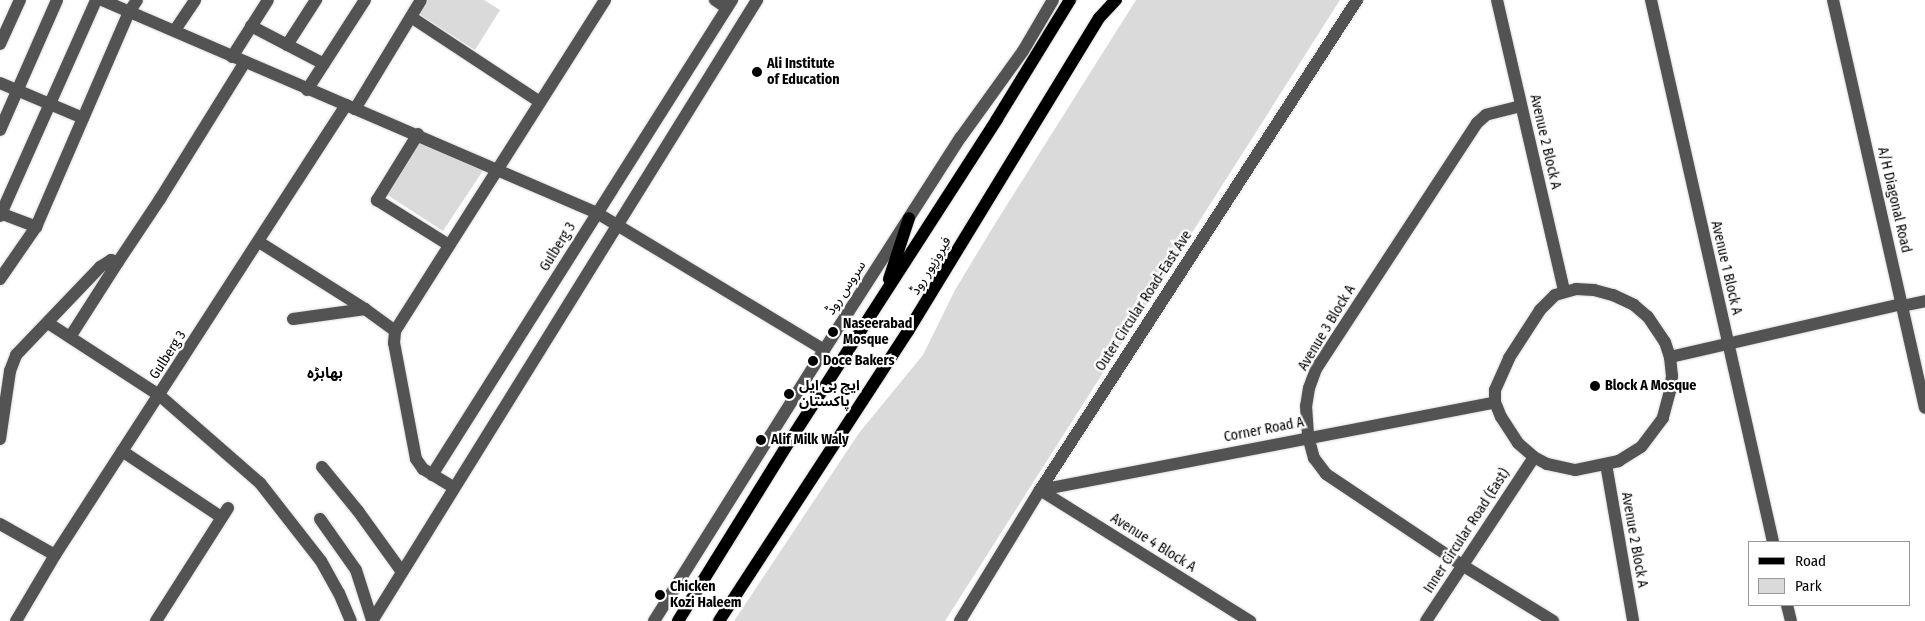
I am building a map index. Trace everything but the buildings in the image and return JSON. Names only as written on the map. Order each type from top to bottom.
[{"type":"main road","name":"فیروزپور روڈ","points":[[678,621],[789,442],[997,120],[1070,0]]},
{"type":"main road","name":"فیروزپور روڈ","points":[[719,621],[908,332],[1100,18],[1116,0]]},
{"type":"main road","points":[[883,298],[909,218]]},
{"type":"street","points":[[0,44],[20,0]]},
{"type":"street","points":[[0,130],[57,0]]},
{"type":"street","points":[[36,227],[0,214],[96,0]]},
{"type":"street","name":"Gulberg 3","points":[[102,0],[175,30],[307,90],[418,134],[597,213]]},
{"type":"street","points":[[0,279],[36,227],[129,12],[137,0]]},
{"type":"street","points":[[175,30],[195,0]]},
{"type":"street","points":[[232,57],[268,0]]},
{"type":"street","points":[[287,45],[316,0]]},
{"type":"street","points":[[307,90],[365,0]]},
{"type":"street","points":[[350,107],[421,0]]},
{"type":"street","points":[[453,487],[423,469],[416,459],[394,343],[395,331],[605,0]]},
{"type":"street","points":[[715,0],[729,4]]},
{"type":"street","points":[[372,621],[453,487],[757,0]]},
{"type":"street","name":"سروس روڈ","points":[[654,621],[824,350],[962,137],[1023,51],[1053,0]]},
{"type":"street","points":[[1100,18],[1109,0]]},
{"type":"street","name":"Outer Circular Road-East Ave","points":[[960,621],[1040,490],[1357,0]]},
{"type":"street","name":"Avenue 2 Block A","points":[[1497,0],[1564,291]]},
{"type":"street","name":"Avenue 1 Block A","points":[[1651,0],[1773,541]]},
{"type":"street","name":"A/H Diagonal Road","points":[[1833,0],[1925,408]]},
{"type":"street","name":"Gulberg 3","points":[[432,475],[729,4]]},
{"type":"street","points":[[411,17],[540,102]]},
{"type":"street","points":[[251,26],[324,64]]},
{"type":"street","points":[[70,337],[160,199],[245,62]]},
{"type":"street","points":[[0,84],[83,118]]},
{"type":"street","name":"Avenue 3 Block A","points":[[1521,106],[1486,116],[1477,123],[1321,361],[1309,388],[1306,406],[1308,436],[1314,458],[1326,474],[1462,564],[1553,621]]},
{"type":"street","name":"Gulberg 3","points":[[16,621],[55,555],[122,451],[350,107]]},
{"type":"street","points":[[418,134],[377,200],[449,245]]},
{"type":"street","points":[[597,213],[617,223],[824,350]]},
{"type":"street","points":[[259,242],[365,309],[395,331]]},
{"type":"street","points":[[0,439],[10,371],[13,361],[25,343],[48,323],[100,267],[110,260],[118,262]]},
{"type":"street","points":[[1594,290],[1614,295],[1634,306],[1648,316],[1659,331],[1670,357],[1670,391],[1663,418],[1657,428],[1630,455],[1606,464],[1589,468],[1567,469],[1547,464],[1534,458],[1518,443],[1495,402],[1495,390],[1499,377],[1509,358],[1540,310],[1555,294],[1564,291],[1594,290]]},
{"type":"street","points":[[1670,357],[1925,301]]},
{"type":"street","points":[[293,319],[365,309]]},
{"type":"street","points":[[48,323],[159,395],[260,483],[321,561],[339,593],[351,621]]},
{"type":"street","name":"Corner Road A","points":[[1040,490],[1308,436],[1495,402]]},
{"type":"street","points":[[122,451],[225,513],[156,621]]},
{"type":"street","name":"Inner Circular Road (East)","points":[[1426,621],[1534,458]]},
{"type":"street","name":"Avenue 2 Block A","points":[[1606,464],[1633,621]]},
{"type":"street","points":[[322,467],[358,511],[402,572]]},
{"type":"street","name":"Avenue 4 Block A","points":[[1040,490],[1250,621]]},
{"type":"street","points":[[320,519],[356,570],[372,621]]},
{"type":"street","points":[[0,524],[55,555]]},
{"type":"street","points":[[1787,606],[1790,621]]},
{"type":"green space","points":[[428,0],[484,0],[500,10],[475,50],[419,14]]},
{"type":"green space","points":[[1136,0],[1340,0],[945,621],[734,621],[859,433],[923,355],[955,290]]},
{"type":"green space","points":[[418,140],[484,169],[443,231],[386,194]]},
{"type":"place","name":"Ali Institute of Education","points":[[757,72]]},
{"type":"place","name":"Naseerabad Mosque","points":[[833,332]]},
{"type":"place","name":"Doce Bakers","points":[[813,361]]},
{"type":"place","name":"Block A Mosque","points":[[1595,386]]},
{"type":"place","name":"ایچ بی ایل پاکستان","points":[[789,394]]},
{"type":"place","name":"Alif Milk Waly","points":[[761,440]]},
{"type":"place","name":"Chicken Kozi Haleem","points":[[660,595]]},
{"type":"district","name":"بھابڑہ","points":[[325,374]]}]
